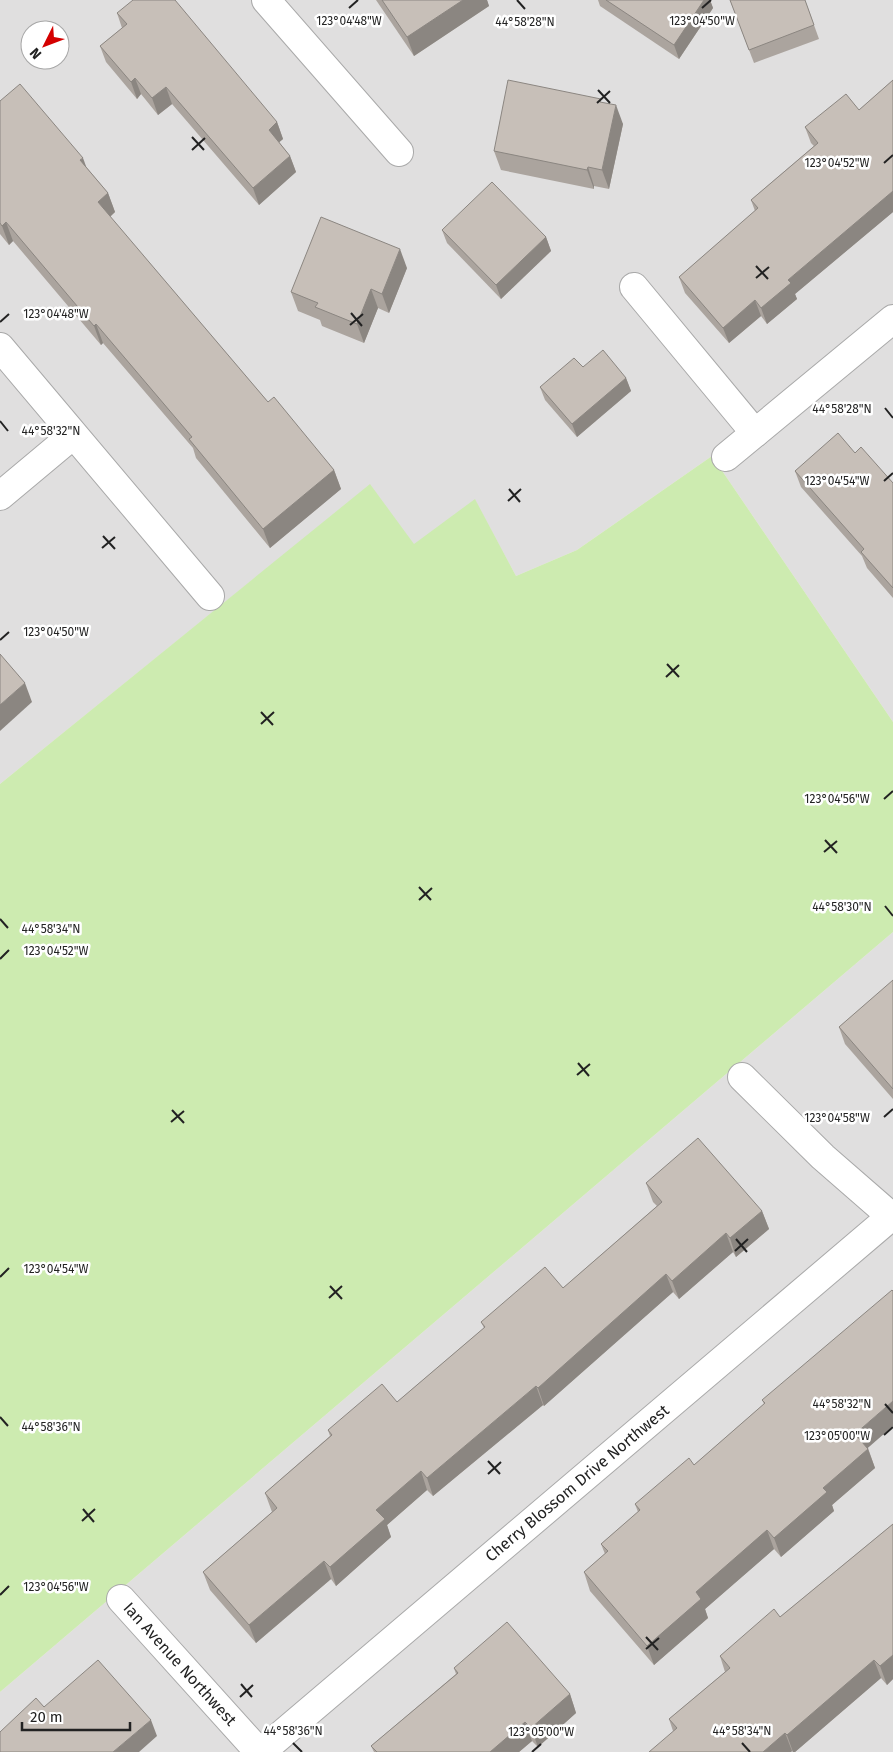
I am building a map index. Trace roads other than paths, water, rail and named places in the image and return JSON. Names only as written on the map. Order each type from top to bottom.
[{"type":"street","points":[[266,0],[399,152]]},
{"type":"street","points":[[634,288],[755,433]]},
{"type":"street","points":[[726,457],[889,332]]},
{"type":"street","points":[[0,347],[210,596]]},
{"type":"street","points":[[0,496],[73,435]]},
{"type":"street","points":[[742,1077],[824,1157],[892,1216]]},
{"type":"street","name":"Cherry Blossom Drive Northwest","points":[[260,1752],[892,1216]]},
{"type":"street","name":"Ian Avenue Northwest","points":[[121,1599],[260,1752]]}]
